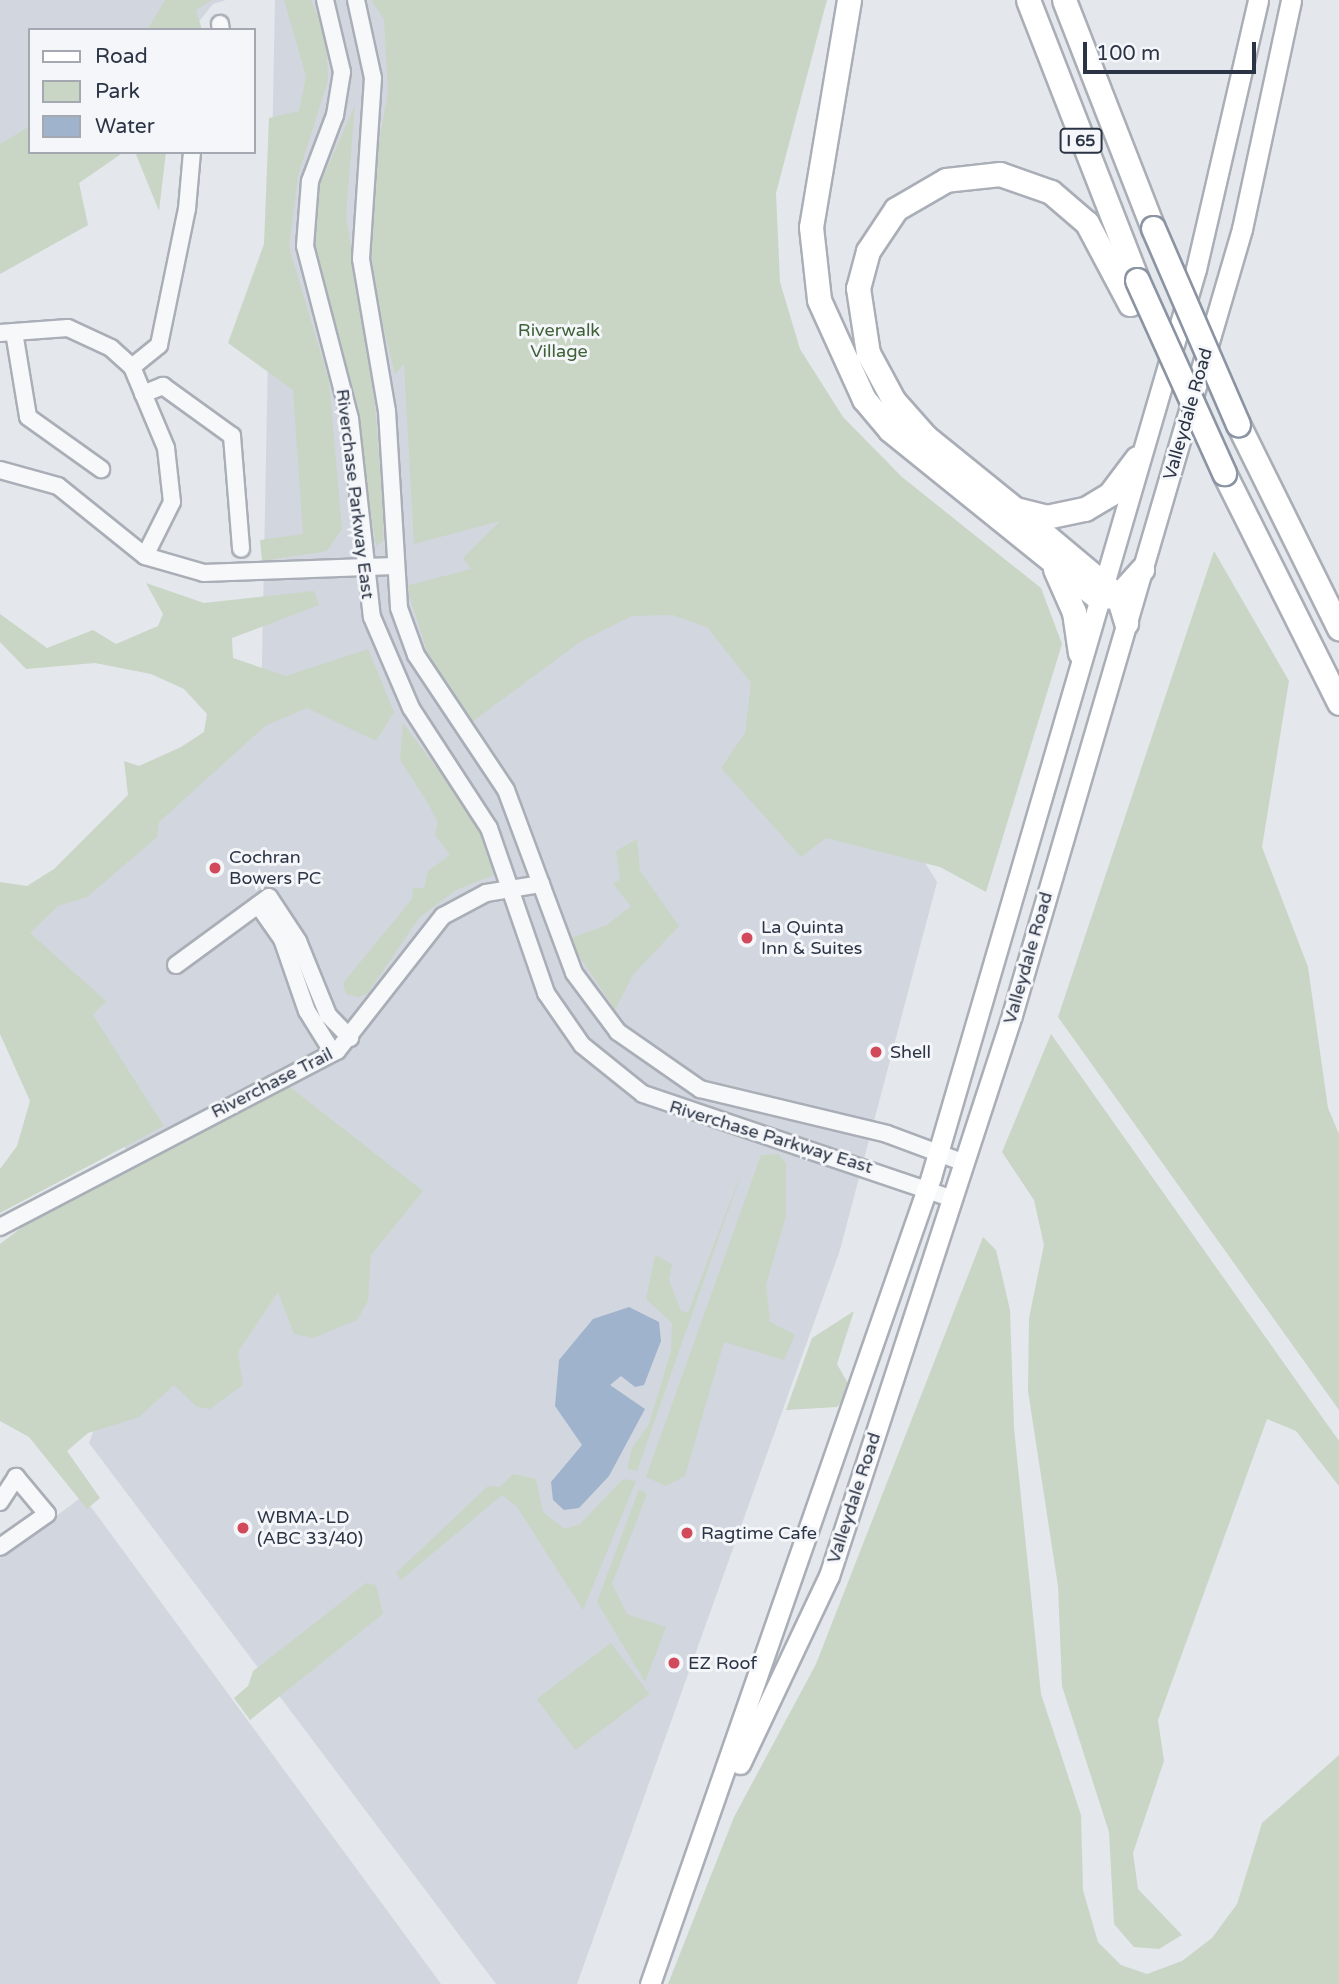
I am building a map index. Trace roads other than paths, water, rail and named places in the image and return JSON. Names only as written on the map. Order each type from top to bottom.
[{"type":"highway","points":[[849,0],[812,199],[812,263],[831,335],[863,399],[890,430],[1054,566],[1106,591]]},
{"type":"highway","name":"I 65","points":[[1028,0],[1132,288],[1339,703]]},
{"type":"highway","name":"I 65","points":[[1064,0],[1153,228],[1238,424],[1339,628]]},
{"type":"highway","points":[[1126,623],[1106,591],[1015,509],[926,437],[885,388],[859,318],[858,288],[868,251],[896,209],[927,188],[967,175],[1000,174],[1069,204],[1132,288]]},
{"type":"highway","points":[[1015,509],[1055,517],[1085,509],[1110,494],[1137,458]]},
{"type":"highway","points":[[1054,566],[1074,612],[1080,653]]},
{"type":"highway","points":[[1106,591],[1142,569]]},
{"type":"main road","name":"Valleydale Road","points":[[650,1984],[686,1890],[927,1189],[1080,653],[1106,591],[1137,458],[1222,172],[1258,0]]},
{"type":"main road","name":"Valleydale Road","points":[[686,1890],[829,1576],[954,1199],[1242,229],[1291,0]]},
{"type":"street","name":"Riverchase Parkway East","points":[[324,0],[342,72],[335,115],[310,181],[305,246],[350,419],[362,563],[372,617],[393,676],[489,828],[510,887],[531,960],[554,1007],[582,1045],[628,1085],[680,1112],[847,1159],[954,1199]]},
{"type":"street","name":"Riverchase Parkway East","points":[[356,0],[373,63],[360,241],[388,422],[393,566],[411,645],[506,790],[560,944],[588,996],[659,1066],[725,1098],[855,1125],[965,1163]]},
{"type":"street","points":[[132,367],[159,345],[187,209],[192,154]]},
{"type":"street","points":[[100,469],[28,417],[7,333],[68,328],[111,348],[132,367],[166,448],[172,502],[145,556]]},
{"type":"street","points":[[143,394],[163,386],[232,436],[241,549]]},
{"type":"street","points":[[0,470],[58,485],[145,556],[232,576],[362,563],[393,566]]},
{"type":"street","name":"Riverchase Trail","points":[[0,1227],[334,1053],[350,1038],[432,925],[468,900],[510,887],[541,884]]},
{"type":"street","points":[[264,901],[298,941],[328,1015],[350,1038]]},
{"type":"street","points":[[176,965],[264,901]]},
{"type":"street","points":[[264,901],[286,947],[302,1001],[334,1053]]},
{"type":"street","points":[[0,1502],[16,1477],[47,1514],[0,1547]]},
{"type":"water","points":[[629,1307],[659,1322],[661,1341],[644,1385],[635,1387],[621,1376],[610,1385],[645,1409],[609,1476],[579,1508],[564,1510],[553,1500],[551,1482],[582,1445],[555,1406],[559,1360],[593,1319]]},
{"type":"place","name":"Cochran Bowers PC","points":[[215,868]]},
{"type":"place","name":"La Quinta Inn & Suites","points":[[747,938]]},
{"type":"place","name":"Shell","points":[[876,1052]]},
{"type":"place","name":"WBMA-LD (ABC 33/40)","points":[[243,1528]]},
{"type":"place","name":"Ragtime Cafe","points":[[687,1533]]},
{"type":"place","name":"EZ Roof","points":[[674,1663]]},
{"type":"park label","name":"Riverwalk Village","points":[[559,341]]}]
